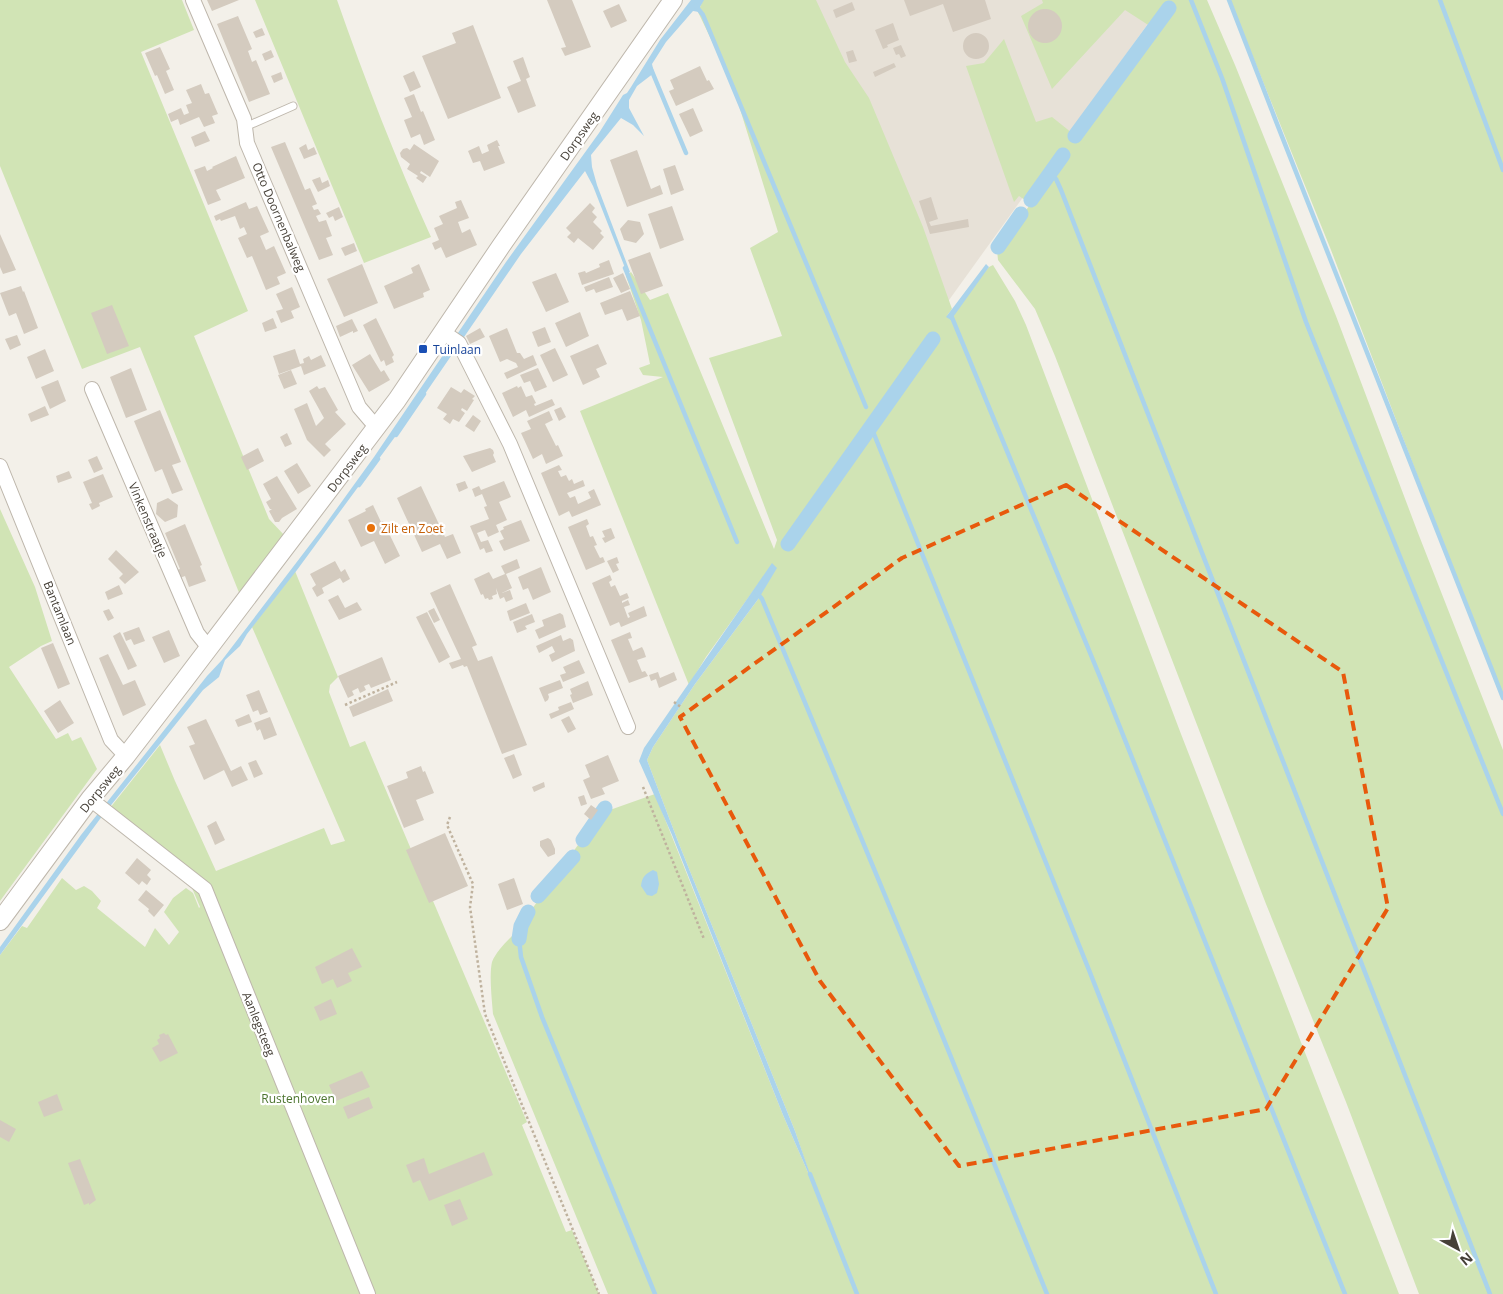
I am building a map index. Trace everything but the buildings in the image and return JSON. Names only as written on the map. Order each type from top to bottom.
[{"type":"street","name":"Otto Doornenbalweg","points":[[193,0],[244,119],[247,143],[359,407],[376,428]]},
{"type":"street","name":"Dorpsweg","points":[[0,920],[99,807],[126,756],[376,428],[673,0]]},
{"type":"street","points":[[443,332],[459,343],[510,444],[628,728]]},
{"type":"street","name":"Vinkenstraatje","points":[[92,389],[197,633],[209,648]]},
{"type":"street","name":"Bantamlaan","points":[[0,466],[111,740],[126,756]]},
{"type":"street","name":"Aanlegsteeg","points":[[99,807],[205,889],[368,1294]]},
{"type":"lane","points":[[245,127],[293,106]]},
{"type":"path","points":[[345,705],[397,682]]},
{"type":"path","points":[[674,702],[681,707]]},
{"type":"path","points":[[643,787],[704,939]]},
{"type":"path","points":[[450,817],[447,825],[473,884],[470,907],[485,1014],[599,1294]]},
{"type":"highlighted area","points":[[1066,485],[1343,672],[1388,908],[1266,1109],[959,1166],[820,981],[680,717],[902,558]]},
{"type":"shaded area","points":[[809,0],[1165,0],[944,307]]},
{"type":"green space","points":[[0,0],[182,0],[194,30],[141,52],[248,311],[194,336],[269,519],[285,536],[240,595],[140,347],[82,369],[0,166]]},
{"type":"green space","points":[[255,0],[337,0],[381,120],[431,237],[364,263]]},
{"type":"green space","points":[[703,0],[816,0],[845,62],[869,98],[923,227],[952,309],[946,317],[989,267],[993,265],[1015,301],[1026,325],[1181,734],[1399,1294],[608,1294],[493,1014],[491,981],[491,967],[496,955],[514,934],[583,838],[607,811],[655,794],[783,1115],[813,1184],[795,1131],[647,760],[653,747],[695,684],[759,598],[758,584],[706,657],[689,685],[580,411],[663,377],[643,375],[639,368],[650,364],[641,320],[626,276],[631,272],[650,300],[668,293],[774,549],[777,540],[709,358],[782,336],[750,248],[778,232],[732,83],[698,12]]},
{"type":"green space","points":[[1042,0],[1207,0],[1336,316],[1503,750],[1503,1294],[1419,1294],[1346,1102],[1266,904],[1055,356],[1035,309],[998,260],[997,250],[1064,158],[1059,154],[1025,200],[1019,196],[1014,202],[966,66],[984,63],[1004,39],[1036,122],[1052,117],[1077,139],[1156,30],[1125,10],[1052,89],[1021,16],[1043,3]]},
{"type":"green space","points":[[1230,0],[1503,0],[1503,699],[1331,250]]},
{"type":"green space","points":[[0,509],[35,587],[52,641],[9,667],[56,739],[68,733],[72,741],[81,737],[97,769],[0,901]]},
{"type":"green space","name":"Rustenhoven","points":[[295,571],[338,677],[330,685],[329,692],[350,747],[365,741],[527,1122],[522,1125],[566,1232],[572,1230],[599,1294],[0,1294],[0,955],[22,926],[27,928],[62,878],[76,890],[84,886],[92,891],[101,901],[97,908],[145,947],[155,928],[169,945],[179,932],[164,912],[173,898],[186,888],[193,893],[200,907],[189,881],[102,818],[160,745],[216,871],[324,828],[331,845],[345,841],[252,627]]},
{"type":"water","points":[[691,0],[704,0],[699,12],[693,11],[666,42],[652,64],[654,73],[637,86],[629,100],[629,108],[644,136],[633,125],[621,118],[591,155],[597,185],[630,272],[627,273],[593,186],[585,171],[521,254],[403,426],[297,570],[247,634],[240,646],[225,660],[219,677],[203,690],[100,819],[0,955],[0,947],[81,835],[207,676],[222,660],[322,529],[374,457],[506,262],[599,133],[623,95],[627,93],[660,40]]},
{"type":"water","points":[[986,264],[989,267],[951,320],[946,317]]},
{"type":"water","points":[[772,563],[777,568],[759,598],[695,684],[653,747],[647,760],[795,1131],[816,1191],[783,1115],[672,835],[639,761],[644,748]]},
{"type":"water","points":[[653,870],[657,872],[659,884],[657,893],[652,896],[647,895],[641,886],[644,876]]},
{"type":"waterway","points":[[1191,0],[1222,78],[1306,322],[1503,814]]},
{"type":"waterway","points":[[1229,0],[1503,698]]},
{"type":"waterway","points":[[1440,0],[1503,170]]},
{"type":"waterway","points":[[696,6],[703,15],[866,407]]},
{"type":"waterway","points":[[1075,136],[1169,8]]},
{"type":"waterway","points":[[651,69],[686,153]]},
{"type":"waterway","points":[[1031,200],[1063,155]]},
{"type":"waterway","points":[[1050,173],[1056,179],[1061,190],[1490,1294]]},
{"type":"waterway","points":[[998,247],[1021,214]]},
{"type":"waterway","points":[[625,268],[737,542]]},
{"type":"waterway","points":[[951,315],[1100,677],[1345,1294]]},
{"type":"waterway","points":[[788,544],[933,339]]},
{"type":"waterway","points":[[396,435],[424,394]]},
{"type":"waterway","points":[[870,429],[874,434],[1089,970],[1216,1294]]},
{"type":"waterway","points":[[359,485],[378,459]]},
{"type":"waterway","points":[[757,593],[762,599],[906,946],[1047,1294]]},
{"type":"waterway","points":[[583,840],[605,808]]},
{"type":"waterway","points":[[538,896],[573,857]]},
{"type":"waterway","points":[[519,939],[521,926],[528,912]]},
{"type":"waterway","points":[[519,939],[521,957],[542,1017],[655,1294]]},
{"type":"waterway","points":[[810,1174],[857,1294]]},
{"type":"place","name":"Tuinlaan","points":[[423,349]]},
{"type":"place","name":"Zilt en Zoet","points":[[371,528]]}]
